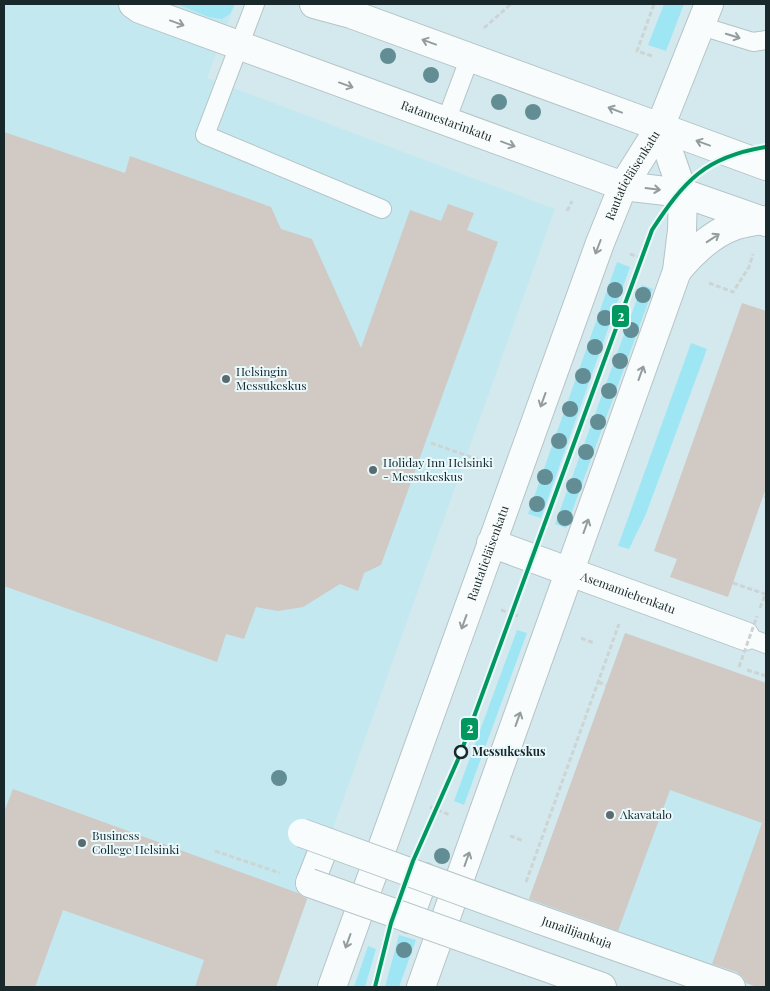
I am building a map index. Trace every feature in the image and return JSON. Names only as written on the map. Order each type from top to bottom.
[{"type":"street","name":"Ratamestarinkatu","points":[[133,4],[140,9],[623,186],[683,193],[764,221]]},
{"type":"street","points":[[314,4],[351,14],[766,166]]},
{"type":"street","name":"Rautatieläisenkatu","points":[[332,987],[590,268],[623,186],[660,127],[705,15]]},
{"type":"street","name":"Rautatieläisenkatu","points":[[421,987],[677,271],[682,230],[683,193],[660,127]]},
{"type":"street","name":"Rautatieläisenkatu","points":[[677,271],[689,256],[710,239],[734,226],[764,221]]},
{"type":"street","name":"Asemamiehenkatu","points":[[491,543],[570,572],[756,632]]},
{"type":"street","name":"Junailijankuja","points":[[310,883],[314,837],[732,987]]},
{"type":"street","points":[[409,918],[424,877]]},
{"type":"street","points":[[310,883],[409,918],[506,959],[602,987]]},
{"type":"street","points":[[506,959],[527,915]]},
{"type":"lane","points":[[255,4],[204,135],[382,209]]},
{"type":"lane","points":[[705,15],[753,42],[766,40]]},
{"type":"lane","points":[[446,121],[470,57]]},
{"type":"path","points":[[654,4],[637,51],[660,59]]},
{"type":"path","points":[[431,443],[485,462]]},
{"type":"path","points":[[733,583],[766,594]]},
{"type":"path","points":[[527,915],[598,682],[620,622],[628,625]]},
{"type":"path","points":[[756,632],[739,667],[766,676]]},
{"type":"path","points":[[598,682],[606,685]]},
{"type":"path","points":[[215,851],[310,883]]},
{"type":"shaded area","points":[[4,4],[235,4],[207,78],[555,209],[276,987],[4,987]]},
{"type":"shaded area","points":[[177,4],[235,4],[230,14],[222,19],[209,17]]},
{"type":"shaded area","points":[[664,4],[684,4],[666,51],[648,45]]},
{"type":"shaded area","points":[[617,262],[630,267],[541,518],[528,514]]},
{"type":"shaded area","points":[[642,285],[653,289],[566,528],[555,524]]},
{"type":"shaded area","points":[[691,343],[707,349],[646,514],[629,549],[618,546]]},
{"type":"shaded area","points":[[517,630],[527,633],[464,805],[454,801]]},
{"type":"shaded area","name":"Akavatalo","points":[[625,633],[766,683],[766,987],[757,987],[527,905]]},
{"type":"shaded area","points":[[399,935],[416,940],[399,987],[385,987]]},
{"type":"shaded area","points":[[368,946],[376,949],[365,987],[354,987]]},
{"type":"building","name":"Helsingin Messukeskus","points":[[4,132],[125,173],[130,156],[271,207],[281,229],[312,239],[361,348],[410,210],[441,221],[448,204],[474,213],[467,230],[498,242],[381,565],[364,573],[358,591],[340,584],[303,607],[278,611],[256,607],[244,639],[226,634],[217,662],[4,586]]},
{"type":"building","points":[[742,303],[766,311],[766,488],[728,597],[670,577],[677,559],[654,551]]},
{"type":"building","name":"Akavatalo","points":[[625,633],[766,683],[766,987],[757,987],[746,983],[737,972],[712,964],[762,823],[670,790],[618,931],[529,899]]},
{"type":"building","name":"Business College Helsinki","points":[[13,789],[298,893],[307,899],[276,987],[195,987],[204,960],[63,910],[35,987],[4,987],[4,812]]},
{"type":"transit line","name":"2","points":[[375,987],[391,923],[413,861],[460,755],[652,230],[675,197],[698,173],[727,157],[766,147]]},
{"type":"place","name":"Helsingin Messukeskus","points":[[226,379]]},
{"type":"place","name":"Holiday Inn Helsinki - Messukeskus","points":[[373,470]]},
{"type":"place","name":"Messukeskus","points":[[461,752]]},
{"type":"place","name":"Akavatalo","points":[[610,815]]},
{"type":"place","name":"Business College Helsinki","points":[[82,843]]}]
